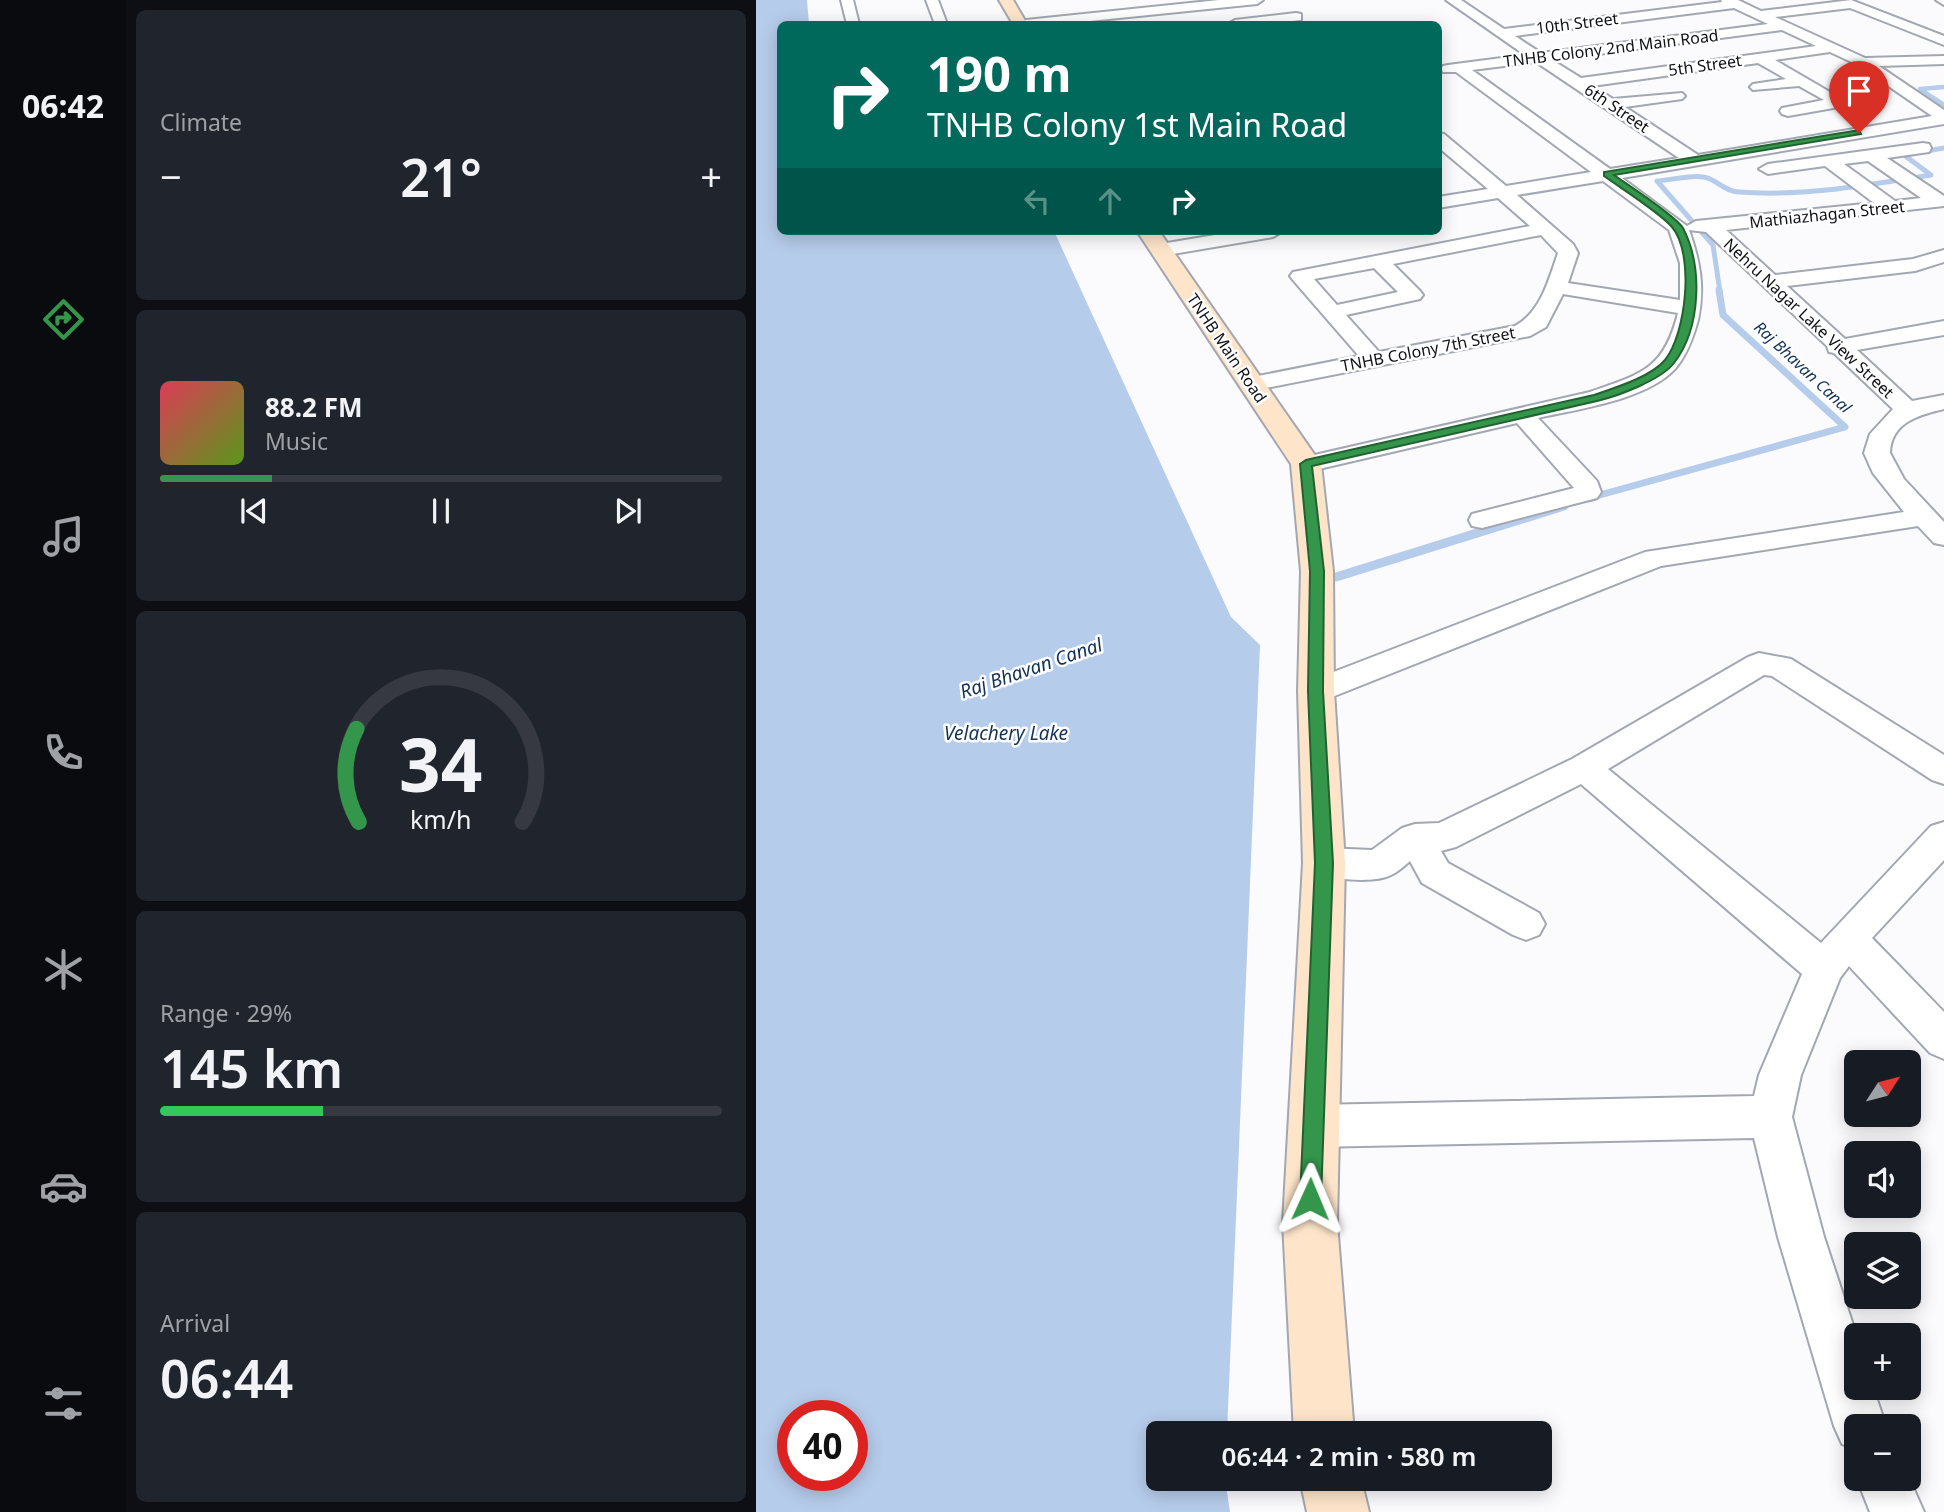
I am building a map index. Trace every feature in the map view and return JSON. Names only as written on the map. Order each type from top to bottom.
[{"type":"street","points":[[847,0],[852,21]]},
{"type":"street","points":[[932,0],[940,21]]},
{"type":"street","points":[[1006,0],[1018,21]]},
{"type":"street","points":[[1055,21],[1257,0]]},
{"type":"street","points":[[1276,0],[1300,21]]},
{"type":"street","name":"6th Street","points":[[1452,0],[1694,160]]},
{"type":"street","points":[[1651,0],[1673,11]]},
{"type":"street","points":[[1732,2],[1863,62],[1944,118]]},
{"type":"street","name":"10th Street","points":[[1502,33],[1732,2]]},
{"type":"street","points":[[1759,15],[1851,4],[1944,41]]},
{"type":"street","points":[[1808,8],[1832,19]]},
{"type":"street","points":[[1475,15],[1500,12]]},
{"type":"street","name":"TNHB Colony 2nd Main Road","points":[[1449,69],[1783,26]]},
{"type":"street","points":[[1893,44],[1937,60]]},
{"type":"street","name":"5th Street","points":[[1580,83],[1831,48]]},
{"type":"street","points":[[1760,58],[1839,102],[1788,111]]},
{"type":"street","points":[[1863,62],[1937,60]]},
{"type":"street","name":"Nehru Nagar Lake View Street","points":[[1449,69],[1607,174],[1696,227],[1769,282],[1908,410]]},
{"type":"street","points":[[1758,87],[1801,81]]},
{"type":"street","points":[[1612,104],[1677,96]]},
{"type":"street","points":[[1442,202],[1944,118]]},
{"type":"street","points":[[1748,171],[1871,155],[1930,152],[1886,128]]},
{"type":"street","points":[[1442,141],[1545,229]]},
{"type":"street","points":[[1871,155],[1942,201]]},
{"type":"street","points":[[1442,162],[1463,159]]},
{"type":"street","points":[[1830,162],[1892,207]]},
{"type":"street","points":[[1642,168],[1671,178],[1715,175]]},
{"type":"street","points":[[1771,169],[1789,184]]},
{"type":"street","points":[[1808,199],[1826,215]]},
{"type":"street","name":"Mathiazhagan Street","points":[[1696,227],[1942,201]]},
{"type":"street","points":[[1323,1421],[1310,1223],[1324,863],[1316,691],[1317,571],[1306,464],[1597,398],[1635,384],[1669,363],[1681,341],[1689,308],[1696,227]]},
{"type":"street","points":[[1375,360],[1300,276],[1545,229]]},
{"type":"street","name":"TNHB Colony 7th Street","points":[[1251,384],[1522,331],[1538,322],[1556,288],[1567,253],[1563,244],[1545,229]]},
{"type":"street","points":[[1155,240],[1221,235]]},
{"type":"street","name":"TNHB Main Road","points":[[1155,240],[1306,464]]},
{"type":"street","points":[[1769,282],[1915,265],[1944,256]]},
{"type":"street","points":[[1332,312],[1413,295],[1378,261]]},
{"type":"street","points":[[1556,288],[1689,308]]},
{"type":"street","points":[[1837,347],[1944,328]]},
{"type":"street","points":[[1934,527],[1889,477],[1877,454],[1881,435],[1892,422],[1908,410],[1944,402]]},
{"type":"street","points":[[1482,520],[1588,492],[1588,487],[1522,415]]},
{"type":"street","points":[[1316,691],[1655,558],[1934,527]]},
{"type":"street","points":[[1324,863],[1378,865],[1415,838],[1443,836],[1584,768],[1751,668],[1771,664],[1944,771]]},
{"type":"street","points":[[1584,768],[1836,954],[1944,1040]]},
{"type":"street","points":[[1856,1414],[1801,1237],[1770,1117],[1780,1075],[1836,954],[1944,836]]},
{"type":"street","points":[[1415,838],[1435,873],[1526,924]]},
{"type":"street","points":[[1312,1126],[1770,1117]]},
{"type":"street","points":[[1334,1491],[1338,1512]]},
{"type":"street","points":[[1888,1491],[1897,1512]]},
{"type":"water","name":"Velachery Lake","points":[[756,0],[807,0],[809,21],[777,21],[777,235],[1056,235],[1231,617],[1260,645],[1228,1421],[1146,1421],[1146,1491],[1227,1491],[1230,1512],[756,1512]]},
{"type":"waterway","name":"Raj Bhavan Canal","points":[[1944,87],[1920,89],[1944,105]]},
{"type":"waterway","name":"Raj Bhavan Canal","points":[[1720,292],[1713,245],[1657,181],[1705,177],[1734,191],[1763,193],[1835,189],[1931,175],[1904,155],[1944,148]]},
{"type":"waterway","name":"Raj Bhavan Canal","points":[[1593,497],[1589,498],[1845,427],[1723,315],[1719,290]]},
{"type":"waterway","name":"Raj Bhavan Canal","points":[[1336,577],[1564,506]]},
{"type":"route","points":[[1310,1199],[1324,863],[1316,691],[1317,571],[1306,464],[1597,398],[1635,384],[1669,363],[1681,341],[1689,308],[1691,265],[1678,227],[1607,174],[1859,133]]}]
